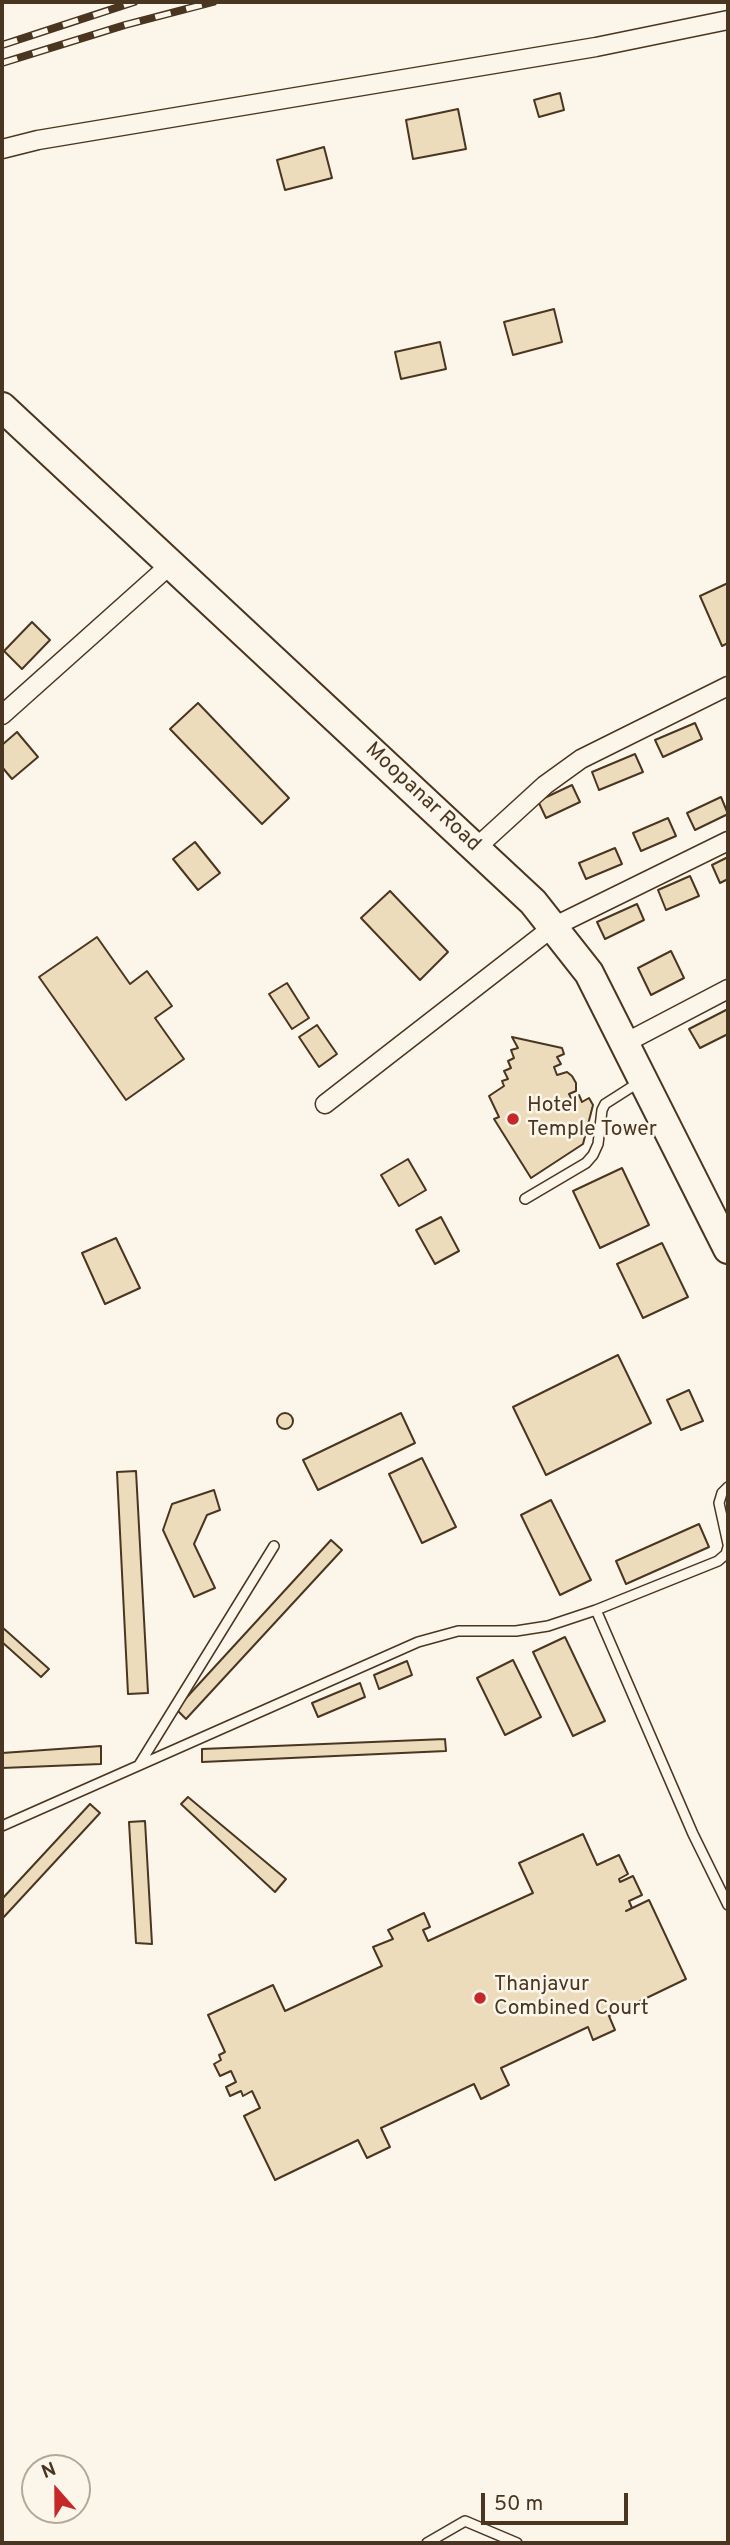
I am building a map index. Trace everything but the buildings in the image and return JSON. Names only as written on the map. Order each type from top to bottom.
[{"type":"main road","name":"Moopanar Road","points":[[7,415],[533,902],[589,973],[728,1249]]},
{"type":"street","points":[[2,149],[38,140],[596,47],[728,20]]},
{"type":"street","points":[[2,715],[171,564]]},
{"type":"street","points":[[476,848],[545,785],[573,764],[728,686]]},
{"type":"street","points":[[325,1104],[553,927],[728,841]]},
{"type":"street","points":[[625,1043],[728,989]]},
{"type":"lane","points":[[525,1199],[586,1163],[598,1144],[605,1104],[612,1097],[643,1080]]},
{"type":"lane","points":[[2,1826],[418,1642],[458,1631],[516,1631],[548,1626],[596,1611],[718,1561],[726,1554],[728,1545],[719,1503],[722,1493],[728,1487]]},
{"type":"lane","points":[[139,1765],[274,1546]]},
{"type":"lane","points":[[596,1611],[692,1834],[728,1905]]},
{"type":"lane","points":[[427,2543],[465,2521],[517,2543]]},
{"type":"railway","points":[[2,45],[134,2]]},
{"type":"railway","points":[[2,63],[125,25],[213,2]]},
{"type":"place","name":"Hotel Temple Tower","points":[[513,1119]]},
{"type":"place","name":"Thanjavur Combined Court","points":[[480,1998]]}]
